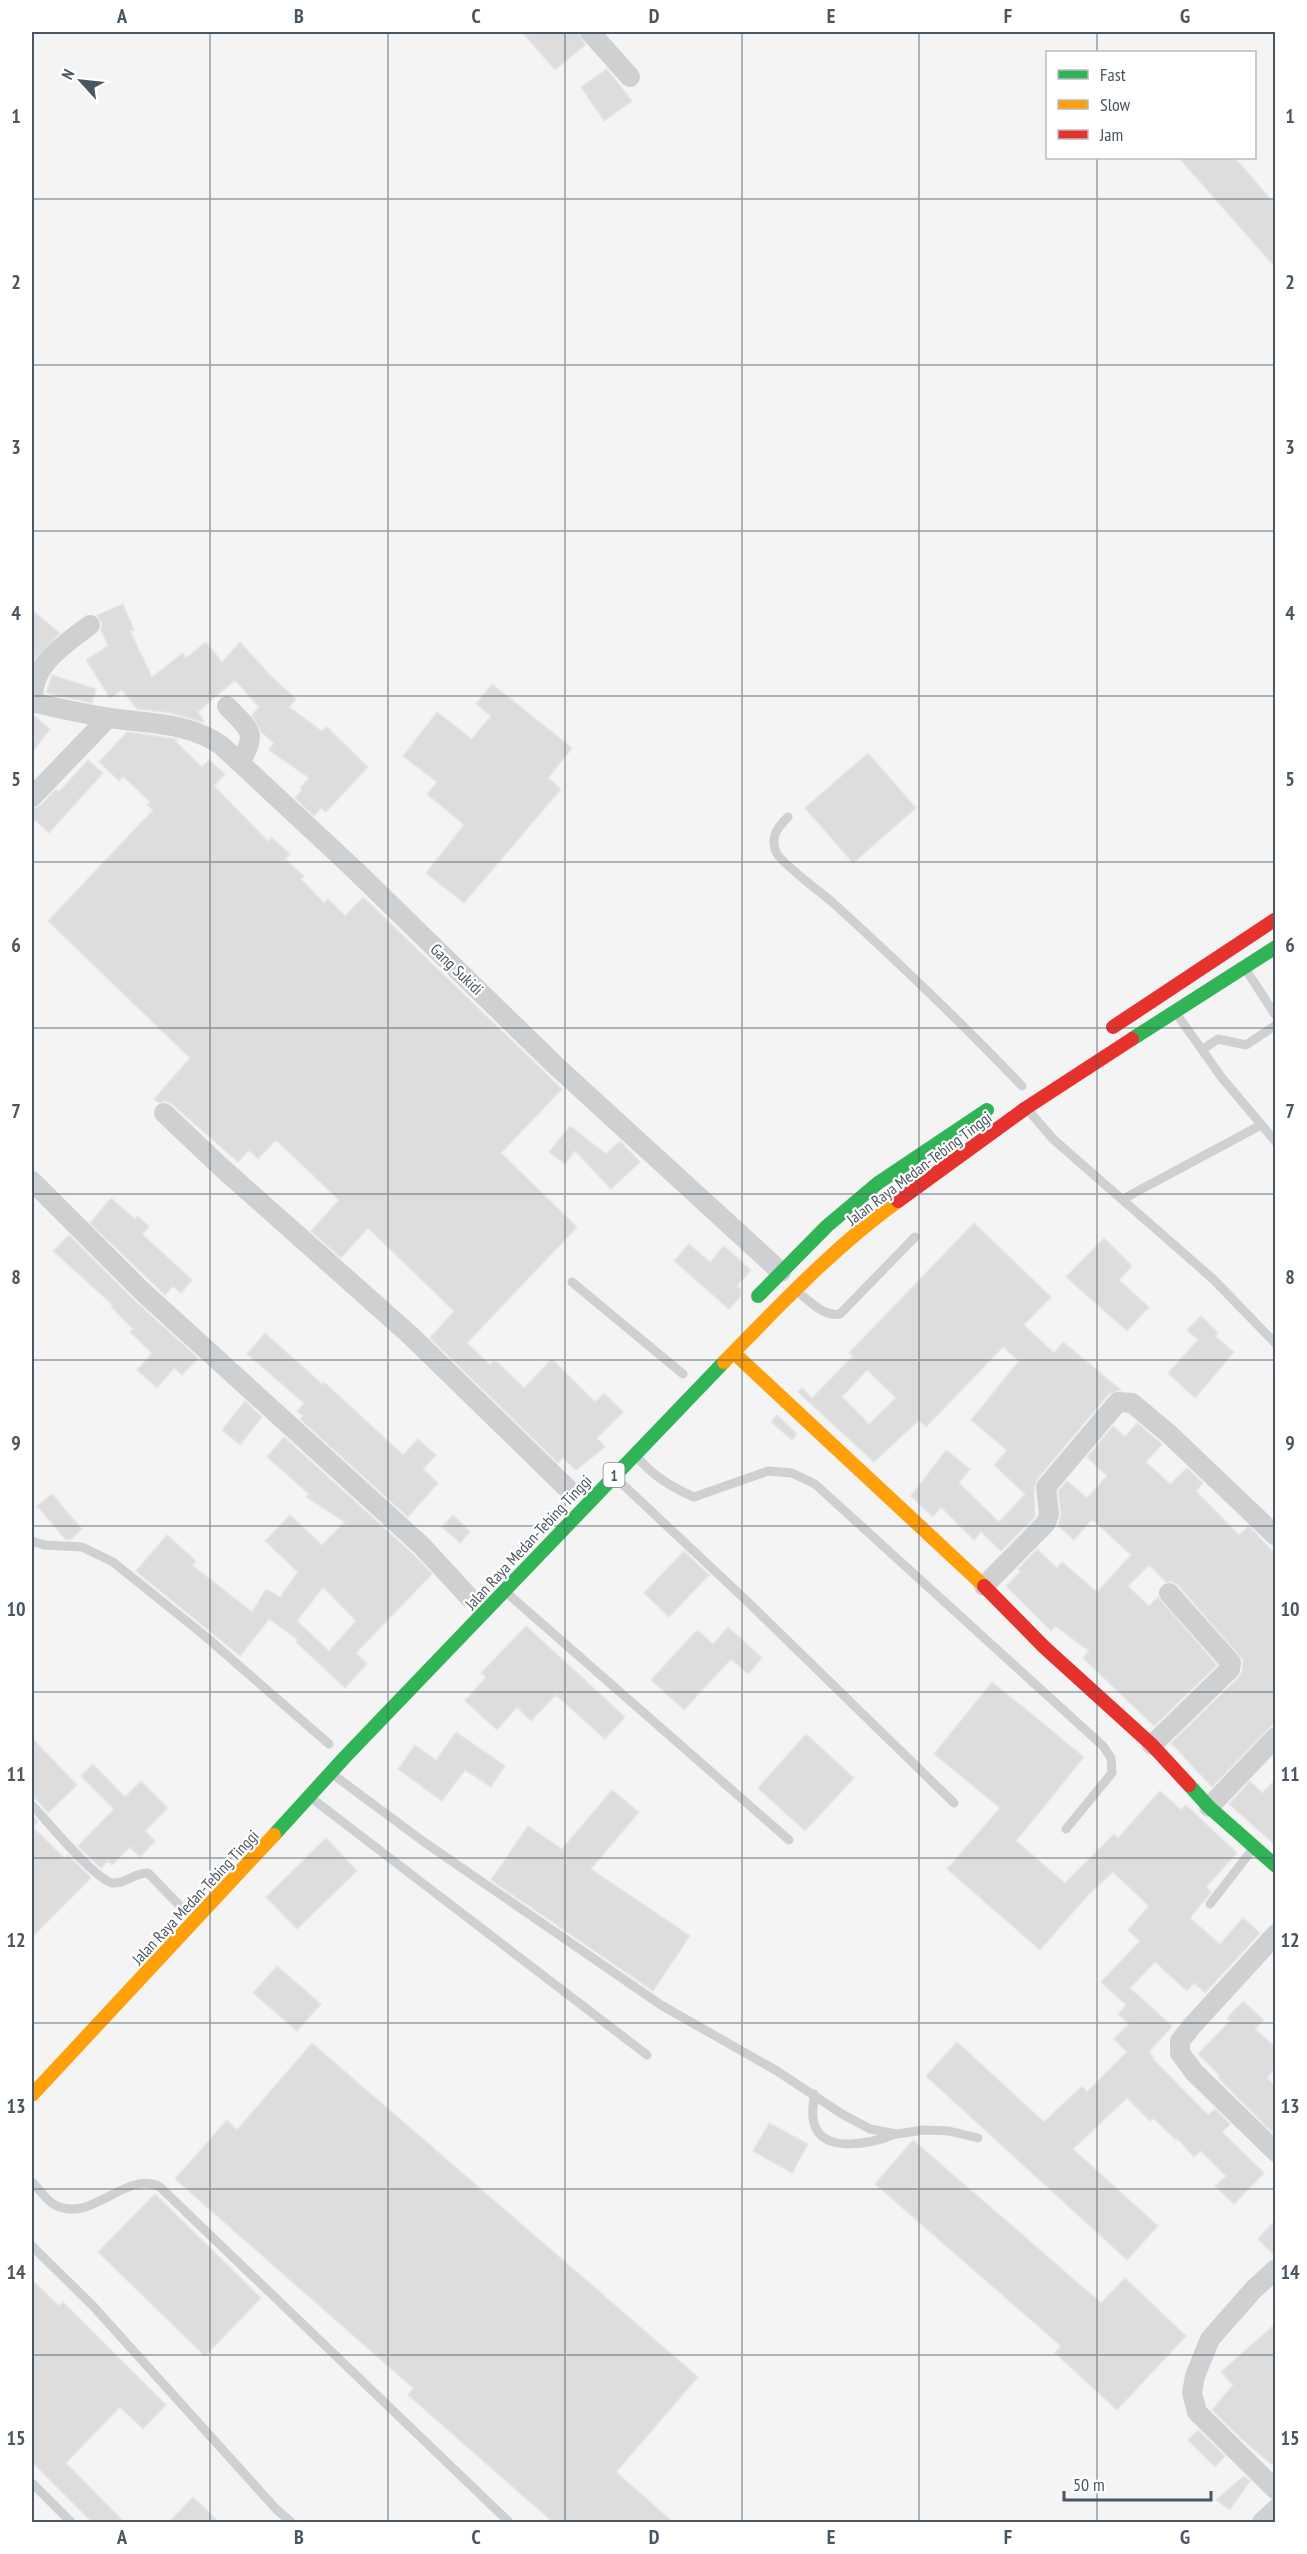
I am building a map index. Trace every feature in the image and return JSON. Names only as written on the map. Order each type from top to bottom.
[{"type":"main road","points":[[1100,1035],[1275,919]]},
{"type":"main road","name":"Jalan Raya Medan-Tebing Tinggi","points":[[32,2095],[331,1772],[795,1290],[880,1214],[1026,1108],[1275,947]]},
{"type":"main road","name":"Jalan Raya Medan-Tebing Tinggi","points":[[748,1306],[827,1226],[878,1183],[1017,1089]]},
{"type":"main road","points":[[734,1353],[984,1586],[1044,1647],[1152,1745],[1209,1807],[1275,1866]]},
{"type":"street","points":[[590,32],[630,77]]},
{"type":"street","points":[[33,702],[33,686],[40,672],[60,648],[90,625]]},
{"type":"street","name":"Gang Sukidi","points":[[33,702],[108,718],[178,727],[205,734],[241,761],[555,1065],[781,1272]]},
{"type":"street","points":[[227,706],[246,727],[251,737],[250,745],[241,761]]},
{"type":"street","points":[[32,797],[108,718]]},
{"type":"street","points":[[164,1113],[220,1167],[411,1335],[572,1492]]},
{"type":"street","points":[[32,1181],[143,1292],[422,1546],[469,1597]]},
{"type":"street","points":[[984,1586],[1046,1523],[1049,1514],[1046,1487],[1121,1401],[1132,1403],[1169,1434],[1275,1536]]},
{"type":"street","points":[[1152,1745],[1230,1670],[1230,1663],[1224,1654],[1169,1593]]},
{"type":"street","points":[[1209,1807],[1275,1737]]},
{"type":"street","points":[[1275,1934],[1180,2041],[1180,2053],[1194,2072],[1275,2152]]},
{"type":"street","points":[[1275,2270],[1254,2289],[1210,2339],[1195,2376],[1192,2393],[1197,2412],[1275,2490]]},
{"type":"street","points":[[1262,2523],[1275,2510]]},
{"type":"lane","points":[[788,817],[776,829],[774,840],[777,855],[832,902],[993,1056],[1017,1089]]},
{"type":"lane","points":[[1244,968],[1275,1016]]},
{"type":"lane","points":[[1175,1013],[1222,1078],[1275,1142]]},
{"type":"lane","points":[[1203,1049],[1218,1038],[1246,1045],[1275,1025]]},
{"type":"lane","points":[[1026,1108],[1053,1139],[1213,1279],[1275,1344]]},
{"type":"lane","points":[[1123,1198],[1261,1125]]},
{"type":"lane","points":[[795,1290],[825,1312],[833,1315],[840,1314],[915,1237]]},
{"type":"lane","points":[[572,1282],[683,1374]]},
{"type":"lane","points":[[635,1455],[648,1469],[673,1488],[694,1497],[768,1471],[792,1473],[815,1484],[1103,1746],[1111,1758],[1112,1773],[1066,1829]]},
{"type":"lane","points":[[614,1476],[750,1604],[954,1803]]},
{"type":"lane","points":[[32,1541],[44,1545],[82,1546],[113,1562],[205,1636],[330,1744]]},
{"type":"lane","points":[[504,1591],[789,1840]]},
{"type":"lane","points":[[331,1772],[443,1856],[661,2006],[814,2094],[842,2114],[870,2129],[897,2133],[924,2130],[949,2131],[978,2138]]},
{"type":"lane","points":[[310,1797],[647,2055]]},
{"type":"lane","points":[[32,1805],[102,1881],[121,1884],[140,1874],[148,1874],[181,1907]]},
{"type":"lane","points":[[1210,1905],[1253,1848]]},
{"type":"lane","points":[[814,2094],[813,2122],[817,2131],[827,2139],[850,2144],[876,2142],[897,2133]]},
{"type":"lane","points":[[32,2182],[55,2205],[73,2208],[92,2205],[139,2182],[151,2182],[160,2187],[509,2523]]},
{"type":"lane","points":[[32,2246],[93,2306],[291,2523]]},
{"type":"lane","points":[[32,2483],[71,2523]]},
{"type":"building","points":[[522,32],[578,32],[585,45],[555,70]]},
{"type":"building","points":[[607,69],[632,101],[604,121],[581,87]]},
{"type":"building","points":[[1180,159],[1236,159],[1275,204],[1275,267]]},
{"type":"building","points":[[123,604],[134,630],[130,631],[152,677],[183,653],[186,658],[206,642],[222,662],[240,642],[296,699],[289,707],[322,731],[327,727],[368,767],[326,812],[321,808],[314,816],[295,798],[309,778],[269,750],[274,743],[261,732],[252,715],[259,707],[235,680],[198,712],[204,721],[202,722],[171,713],[137,709],[122,690],[110,698],[86,660],[108,646],[101,630],[102,623],[97,615]]},
{"type":"building","points":[[32,610],[60,633],[32,662]]},
{"type":"building","points":[[52,675],[96,689],[92,703],[46,693]]},
{"type":"building","points":[[492,684],[572,748],[548,778],[561,789],[464,903],[426,873],[464,825],[427,794],[437,782],[403,756],[437,712],[472,739],[491,716],[476,704]]},
{"type":"building","points":[[32,714],[50,729],[32,753]]},
{"type":"building","points":[[127,732],[177,739],[175,741],[202,767],[209,760],[225,774],[214,786],[268,841],[271,837],[290,854],[285,859],[304,876],[301,879],[324,903],[328,899],[345,916],[363,897],[562,1089],[501,1153],[577,1227],[467,1343],[490,1365],[495,1360],[524,1388],[552,1359],[595,1402],[604,1393],[623,1412],[597,1438],[605,1447],[576,1470],[563,1458],[558,1463],[430,1338],[454,1311],[368,1228],[341,1258],[311,1231],[339,1200],[276,1140],[258,1159],[249,1150],[238,1162],[172,1104],[166,1101],[159,1103],[154,1099],[190,1058],[48,921],[153,810],[147,805],[150,802],[123,776],[119,781],[99,762]]},
{"type":"building","points":[[868,753],[916,808],[853,863],[805,808]]},
{"type":"building","points":[[88,760],[103,773],[49,833],[36,821],[32,821],[32,809],[41,805],[56,789],[59,792]]},
{"type":"building","points":[[570,1126],[606,1154],[620,1141],[640,1162],[611,1189],[575,1151],[565,1164],[549,1152]]},
{"type":"building","points":[[111,1198],[135,1219],[138,1216],[149,1227],[142,1234],[192,1280],[181,1293],[173,1286],[165,1295],[90,1223]]},
{"type":"building","points":[[974,1223],[1051,1297],[1024,1325],[1054,1353],[1063,1342],[1121,1390],[1109,1394],[1037,1479],[1034,1488],[1035,1517],[1001,1551],[981,1532],[974,1540],[941,1507],[933,1517],[911,1496],[946,1450],[970,1469],[959,1483],[999,1522],[1025,1494],[994,1465],[1007,1450],[971,1420],[1019,1361],[1003,1347],[926,1427],[919,1420],[874,1462],[798,1392],[802,1388],[812,1398],[853,1356],[849,1353]],"holes":[[[867,1370],[896,1398],[869,1424],[842,1397]]]},
{"type":"building","points":[[69,1235],[135,1301],[198,1358],[182,1375],[174,1368],[157,1388],[137,1370],[152,1353],[130,1332],[133,1329],[111,1307],[113,1305],[53,1251]]},
{"type":"building","points":[[1104,1238],[1132,1266],[1119,1280],[1149,1307],[1127,1331],[1066,1277]]},
{"type":"building","points":[[689,1244],[710,1262],[724,1246],[751,1270],[737,1286],[741,1290],[740,1297],[729,1309],[674,1261]]},
{"type":"building","points":[[1201,1316],[1218,1333],[1215,1336],[1234,1352],[1195,1398],[1168,1373],[1198,1340],[1187,1330]]},
{"type":"building","points":[[265,1333],[322,1384],[324,1382],[403,1455],[418,1439],[436,1455],[423,1469],[438,1483],[408,1517],[300,1419],[303,1416],[297,1411],[304,1403],[247,1354]]},
{"type":"building","points":[[245,1401],[262,1417],[240,1445],[222,1430]]},
{"type":"building","points":[[777,1415],[797,1434],[792,1440],[771,1422]]},
{"type":"building","points":[[1137,1423],[1162,1444],[1146,1462],[1170,1484],[1187,1468],[1203,1483],[1196,1491],[1239,1535],[1249,1526],[1275,1554],[1275,1722],[1212,1787],[1171,1743],[1238,1678],[1242,1671],[1243,1660],[1178,1585],[1166,1582],[1149,1565],[1128,1586],[1149,1606],[1158,1597],[1217,1665],[1154,1726],[1083,1658],[1089,1651],[1055,1626],[1051,1631],[1006,1586],[1021,1571],[1018,1569],[1037,1549],[1057,1568],[1062,1562],[1097,1592],[1131,1555],[1092,1519],[1074,1540],[1058,1526],[1061,1513],[1058,1491],[1067,1481],[1087,1498],[1107,1476],[1087,1457],[1113,1426],[1125,1437]]},
{"type":"building","points":[[284,1437],[432,1574],[356,1653],[367,1664],[345,1688],[296,1642],[298,1640],[269,1619],[240,1656],[136,1571],[167,1535],[196,1561],[192,1565],[252,1612],[266,1589],[280,1597],[298,1572],[265,1541],[290,1515],[322,1545],[345,1522],[306,1497],[309,1494],[267,1457]],"holes":[[[323,1587],[356,1621],[329,1651],[297,1621]]]},
{"type":"building","points":[[52,1494],[82,1529],[70,1540],[65,1539],[37,1506]]},
{"type":"building","points":[[453,1515],[470,1532],[460,1543],[442,1527]]},
{"type":"building","points":[[684,1551],[709,1575],[669,1617],[644,1593]]},
{"type":"building","points":[[526,1626],[625,1717],[605,1739],[556,1695],[531,1721],[517,1707],[497,1730],[465,1701],[486,1677],[481,1673]]},
{"type":"building","points":[[728,1627],[762,1658],[748,1674],[731,1659],[684,1710],[651,1680],[697,1630],[713,1644]]},
{"type":"building","points":[[992,1682],[1084,1757],[1016,1841],[1065,1883],[1114,1834],[1118,1838],[1160,1791],[1181,1810],[1186,1805],[1237,1853],[1206,1887],[1211,1892],[1190,1918],[1220,1944],[1243,1918],[1260,1933],[1205,1993],[1194,1983],[1187,1991],[1155,1962],[1130,1988],[1172,2026],[1149,2052],[1153,2059],[1208,2115],[1215,2109],[1230,2124],[1222,2132],[1264,2173],[1234,2204],[1215,2186],[1226,2176],[1201,2151],[1194,2157],[1177,2138],[1176,2140],[1153,2118],[1150,2121],[1127,2098],[1073,2149],[1158,2226],[1127,2260],[926,2076],[957,2042],[1044,2122],[1082,2086],[1087,2092],[1127,2052],[1114,2039],[1129,2024],[1118,2014],[1126,2005],[1101,1982],[1140,1941],[1128,1930],[1149,1906],[1113,1872],[1088,1895],[1040,1950],[947,1869],[1000,1808],[934,1754]]},
{"type":"building","points":[[456,1732],[505,1766],[491,1787],[465,1770],[442,1801],[398,1769],[415,1745],[436,1760]]},
{"type":"building","points":[[806,1734],[854,1778],[805,1831],[758,1788]]},
{"type":"building","points":[[32,1738],[77,1785],[48,1813],[37,1800],[32,1798]]},
{"type":"building","points":[[93,1764],[125,1797],[141,1781],[168,1808],[145,1831],[155,1841],[140,1857],[130,1847],[112,1865],[108,1861],[101,1868],[78,1846],[114,1809],[81,1776]]},
{"type":"building","points":[[1275,1780],[1275,1845],[1229,1804],[1250,1781],[1262,1793]]},
{"type":"building","points":[[612,1790],[639,1812],[591,1869],[690,1936],[653,1991],[491,1880],[528,1826],[562,1849]]},
{"type":"building","points":[[32,1815],[38,1822],[33,1827],[65,1859],[68,1855],[91,1878],[32,1937]]},
{"type":"building","points":[[326,1838],[357,1871],[297,1929],[266,1897]]},
{"type":"building","points":[[277,1966],[321,2004],[297,2031],[253,1993]]},
{"type":"building","points":[[1243,2001],[1264,2020],[1255,2029],[1275,2047],[1275,2068],[1267,2078],[1275,2086],[1275,2135],[1198,2054],[1230,2021],[1227,2018]]},
{"type":"building","points":[[312,2043],[698,2377],[616,2472],[674,2523],[554,2523],[408,2395],[413,2388],[175,2179],[227,2120],[237,2130]]},
{"type":"building","points":[[769,2123],[808,2144],[792,2173],[753,2151]]},
{"type":"building","points":[[913,2140],[1101,2303],[1125,2278],[1186,2336],[1117,2410],[1055,2353],[1061,2346],[875,2184]]},
{"type":"building","points":[[155,2194],[261,2298],[205,2356],[98,2252]]},
{"type":"building","points":[[1275,2220],[1275,2256],[1258,2239]]},
{"type":"building","points":[[32,2280],[59,2306],[63,2302],[166,2405],[143,2429],[120,2407],[66,2463],[125,2523],[93,2523],[32,2462]]},
{"type":"building","points":[[1275,2324],[1275,2467],[1212,2410],[1233,2385],[1221,2372]]},
{"type":"building","points":[[1198,2430],[1225,2456],[1215,2467],[1188,2440]]},
{"type":"building","points":[[1244,2476],[1250,2481],[1230,2510],[1216,2500]]},
{"type":"building","points":[[193,2497],[220,2523],[168,2523]]},
{"type":"traffic: fast","points":[[1132,1039],[1276,947]]},
{"type":"traffic: fast","points":[[758,1296],[827,1226],[878,1183],[987,1110]]},
{"type":"traffic: fast","points":[[274,1835],[345,1757],[724,1362]]},
{"type":"traffic: fast","points":[[1189,1785],[1209,1807],[1276,1866]]},
{"type":"traffic: slow","points":[[724,1362],[829,1257],[898,1201]]},
{"type":"traffic: slow","points":[[734,1353],[984,1586]]},
{"type":"traffic: slow","points":[[32,2095],[274,1835]]},
{"type":"traffic: jam","points":[[1113,1027],[1276,919]]},
{"type":"traffic: jam","points":[[898,1201],[1026,1108],[1132,1039]]},
{"type":"traffic: jam","points":[[984,1586],[1044,1647],[1152,1745],[1189,1785]]}]
